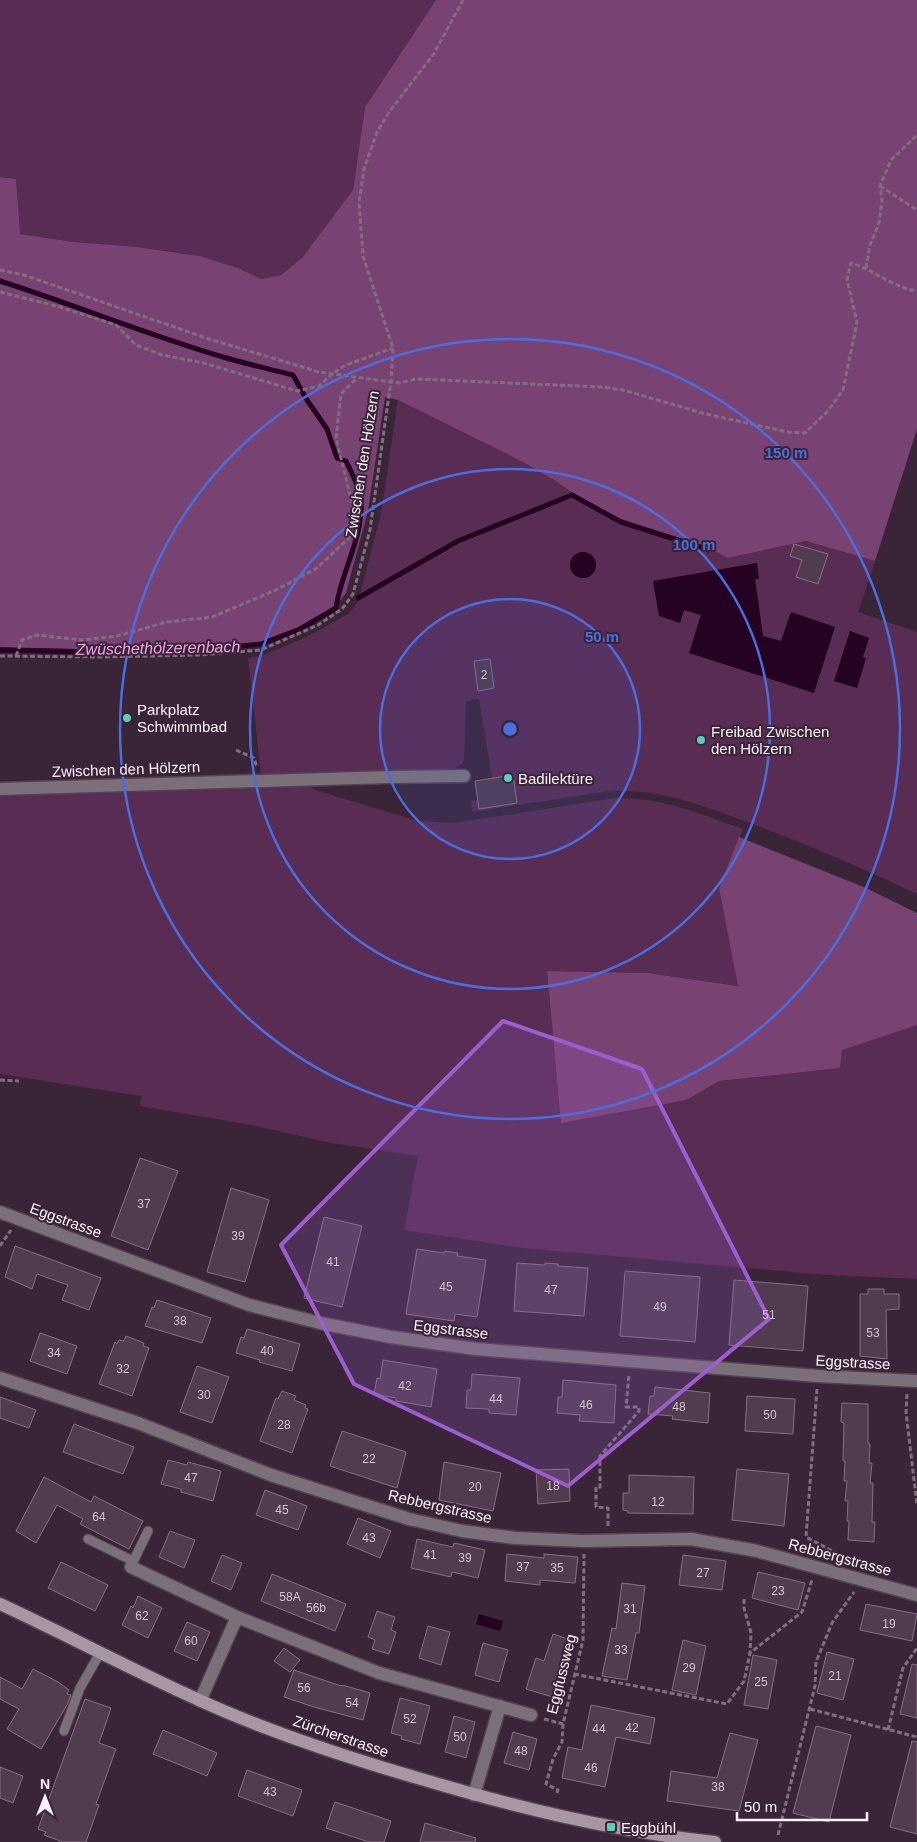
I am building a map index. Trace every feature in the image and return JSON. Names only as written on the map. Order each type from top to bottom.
[{"type":"main road","name":"Zürcherstrasse","points":[[0,1604],[200,1701],[357,1761],[533,1810],[619,1828],[715,1842]]},
{"type":"street","name":"Zwischen den Hölzern","points":[[0,789],[464,776]]},
{"type":"street","name":"Eggstrasse","points":[[0,1212],[249,1305],[320,1323],[392,1337],[476,1349],[818,1376],[912,1381]]},
{"type":"street","name":"Rebbergstrasse","points":[[0,1378],[138,1424],[271,1475],[409,1519],[462,1531],[516,1538],[583,1541],[691,1539],[757,1551],[917,1595]]},
{"type":"street","points":[[132,1564],[236,1617],[379,1673],[531,1715]]},
{"type":"street","points":[[200,1701],[236,1617]]},
{"type":"street","points":[[474,1795],[500,1706]]},
{"type":"lane","points":[[88,1539],[132,1564],[148,1531]]},
{"type":"lane","points":[[64,1731],[80,1688],[100,1653]]},
{"type":"path","name":"Zwischen den Hölzern","points":[[0,656],[102,657],[198,655],[261,650],[318,625],[342,609],[353,594],[370,530],[391,381],[393,348],[363,256],[359,203],[364,169],[377,132],[388,112],[433,55],[462,0]]},
{"type":"path","points":[[866,268],[870,246],[879,223],[882,201],[880,186],[891,160],[917,136]]},
{"type":"path","points":[[880,186],[917,210]]},
{"type":"path","points":[[0,270],[24,275],[209,339],[319,372],[399,383],[416,379],[616,389],[706,414],[788,432],[805,433],[827,412],[843,390],[858,322],[847,280],[851,263],[866,268],[904,289],[917,291]]},
{"type":"path","points":[[0,292],[60,307],[116,325],[136,345],[162,354],[204,363],[297,391],[319,386],[346,365],[393,348]]},
{"type":"path","points":[[16,656],[22,640],[37,635],[82,640],[118,636],[167,622],[212,617],[276,590],[317,568],[349,538],[353,507],[342,456],[336,438],[341,394],[357,378]]},
{"type":"path","points":[[236,750],[254,758],[260,781]]},
{"type":"path","points":[[0,1080],[19,1081]]},
{"type":"path","points":[[0,1246],[10,1232]]},
{"type":"path","points":[[601,1528],[608,1528],[608,1508],[596,1507],[596,1487],[600,1486],[600,1456],[639,1411],[639,1407],[626,1407],[629,1374]]},
{"type":"path","points":[[778,1835],[810,1709],[815,1686],[816,1662],[832,1623],[862,1581],[863,1567],[806,1537],[818,1376]]},
{"type":"path","points":[[912,1381],[906,1412],[917,1505]]},
{"type":"path","name":"Eggfussweg","points":[[531,1715],[563,1724],[583,1640],[583,1541]]},
{"type":"path","points":[[750,1653],[802,1612],[815,1567]]},
{"type":"path","points":[[574,1674],[727,1704],[744,1681],[750,1653],[751,1633],[744,1608],[744,1599]]},
{"type":"path","points":[[888,1730],[903,1668],[917,1648]]},
{"type":"path","points":[[810,1709],[917,1737]]},
{"type":"path","points":[[557,1793],[558,1790],[546,1784],[553,1758],[562,1742],[563,1724]]},
{"type":"highlighted area","points":[[503,1021],[642,1069],[769,1319],[568,1486],[354,1384],[281,1245]]},
{"type":"shaded area","points":[[0,0],[436,0],[365,107],[353,190],[302,258],[281,275],[261,279],[238,268],[200,256],[19,234],[16,179],[0,177]]},
{"type":"shaded area","points":[[436,0],[917,0],[917,429],[875,561],[806,541],[728,558],[704,546],[603,513],[523,462],[398,400],[385,397],[368,511],[346,593],[336,606],[299,628],[261,643],[198,649],[102,650],[0,647],[0,177],[16,179],[20,234],[200,256],[238,268],[261,279],[281,275],[302,258],[353,190],[365,107]]},
{"type":"shaded area","name":"Freibad Zwischen den Hölzern","points":[[398,400],[523,462],[554,480],[728,558],[806,541],[875,561],[858,612],[917,632],[917,894],[831,855],[764,828],[693,803],[646,792],[610,791],[472,812],[471,801],[478,800],[475,781],[492,778],[479,699],[466,701],[464,760],[462,764],[452,770],[261,774],[248,658],[264,655],[304,638],[348,614],[358,602],[381,513]]},
{"type":"shaded area","points":[[583,552],[592,556],[596,565],[592,574],[583,578],[574,574],[570,565],[574,556]]},
{"type":"shaded area","points":[[757,563],[759,579],[755,579],[763,636],[781,641],[791,612],[835,627],[814,693],[689,653],[701,615],[684,610],[680,623],[659,616],[653,581]]},
{"type":"shaded area","points":[[850,631],[869,638],[863,657],[866,658],[857,688],[834,681]]},
{"type":"shaded area","points":[[311,786],[312,789],[418,821],[454,823],[616,798],[650,801],[681,807],[743,829],[719,888],[739,986],[649,973],[547,971],[561,1122],[719,1081],[839,1068],[842,1049],[917,1024],[917,1279],[826,1275],[523,1248],[404,1230],[418,1156],[332,1143],[251,1125],[140,1106],[141,1096],[0,1074],[0,795]]},
{"type":"shaded area","points":[[739,837],[866,888],[917,913],[917,1025],[842,1050],[840,1068],[719,1081],[686,1100],[561,1123],[547,971],[648,973],[738,986],[719,888]]},
{"type":"shaded area","points":[[479,1614],[503,1621],[500,1631],[476,1624]]},
{"type":"building","points":[[794,544],[828,554],[818,584],[796,577],[802,560],[790,556]]},
{"type":"building","points":[[490,659],[494,688],[478,691],[474,661]]},
{"type":"building","points":[[513,775],[517,803],[479,809],[475,781]]},
{"type":"building","points":[[140,1158],[178,1171],[148,1250],[111,1236]]},
{"type":"building","points":[[231,1188],[269,1200],[245,1282],[207,1272]]},
{"type":"building","points":[[324,1217],[362,1226],[342,1307],[304,1298]]},
{"type":"building","points":[[15,1246],[101,1278],[89,1310],[62,1300],[68,1285],[37,1274],[32,1289],[5,1277]]},
{"type":"building","points":[[417,1249],[458,1253],[457,1256],[486,1260],[477,1317],[455,1314],[454,1321],[406,1314]]},
{"type":"building","points":[[517,1263],[545,1265],[545,1263],[588,1268],[584,1316],[514,1311]]},
{"type":"building","points":[[625,1271],[700,1277],[695,1342],[620,1336]]},
{"type":"building","points":[[734,1280],[808,1286],[803,1351],[729,1345]]},
{"type":"building","points":[[868,1289],[884,1289],[884,1294],[899,1294],[899,1309],[886,1310],[887,1359],[860,1356],[860,1294],[868,1294]]},
{"type":"building","points":[[157,1300],[211,1318],[202,1343],[145,1326],[152,1307],[154,1308]]},
{"type":"building","points":[[247,1329],[300,1344],[292,1371],[259,1362],[260,1360],[236,1353],[241,1337],[244,1338]]},
{"type":"building","points":[[40,1333],[77,1346],[67,1374],[30,1361]]},
{"type":"building","points":[[126,1336],[144,1343],[143,1346],[149,1348],[132,1396],[99,1384],[115,1342],[117,1344],[119,1340],[124,1341]]},
{"type":"building","points":[[383,1360],[437,1369],[431,1407],[396,1401],[396,1398],[374,1394],[377,1378],[380,1379]]},
{"type":"building","points":[[197,1366],[229,1377],[212,1423],[180,1412]]},
{"type":"building","points":[[472,1374],[520,1378],[516,1415],[489,1413],[489,1409],[466,1408],[467,1390],[471,1390]]},
{"type":"building","points":[[563,1380],[616,1385],[614,1423],[579,1421],[580,1415],[557,1413],[558,1397],[562,1397]]},
{"type":"building","points":[[655,1387],[710,1393],[708,1423],[672,1419],[673,1416],[648,1414],[650,1396],[654,1396]]},
{"type":"building","points":[[282,1391],[296,1396],[294,1400],[306,1405],[305,1408],[308,1409],[292,1453],[260,1441],[276,1398],[278,1399]]},
{"type":"building","points":[[747,1396],[795,1399],[793,1434],[745,1431]]},
{"type":"building","points":[[0,1397],[36,1410],[29,1428],[0,1418]]},
{"type":"building","points":[[842,1403],[868,1404],[869,1463],[872,1463],[870,1483],[873,1483],[872,1522],[875,1522],[874,1542],[848,1540],[848,1501],[845,1501],[847,1481],[844,1481],[845,1461],[843,1461],[844,1423],[841,1422]]},
{"type":"building","points":[[74,1424],[134,1447],[123,1474],[63,1452]]},
{"type":"building","points":[[342,1431],[406,1452],[397,1488],[330,1466]]},
{"type":"building","points":[[168,1460],[187,1465],[188,1462],[221,1471],[213,1501],[161,1484]]},
{"type":"building","points":[[444,1462],[501,1473],[493,1511],[439,1500]]},
{"type":"building","points":[[569,1469],[570,1501],[538,1504],[536,1470]]},
{"type":"building","points":[[737,1469],[789,1474],[784,1526],[732,1520]]},
{"type":"building","points":[[629,1475],[694,1477],[693,1514],[628,1513],[628,1511],[623,1510],[623,1493],[629,1493]]},
{"type":"building","points":[[44,1477],[91,1502],[94,1496],[143,1521],[129,1549],[80,1524],[83,1519],[57,1505],[36,1543],[16,1531]]},
{"type":"building","points":[[265,1490],[307,1506],[298,1530],[256,1515]]},
{"type":"building","points":[[358,1518],[391,1531],[380,1558],[347,1544]]},
{"type":"building","points":[[170,1531],[195,1540],[184,1568],[159,1557]]},
{"type":"building","points":[[417,1539],[453,1547],[454,1543],[485,1550],[478,1578],[452,1572],[451,1577],[411,1568]]},
{"type":"building","points":[[507,1554],[544,1558],[544,1554],[578,1557],[575,1583],[540,1580],[540,1585],[505,1581]]},
{"type":"building","points":[[222,1555],[242,1563],[231,1590],[211,1581]]},
{"type":"building","points":[[683,1555],[726,1561],[722,1590],[679,1585]]},
{"type":"building","points":[[61,1562],[108,1585],[95,1611],[48,1588]]},
{"type":"building","points":[[758,1572],[805,1583],[798,1610],[752,1598]]},
{"type":"building","points":[[272,1574],[346,1604],[335,1631],[261,1601]]},
{"type":"building","points":[[622,1583],[645,1586],[639,1633],[636,1633],[627,1680],[602,1676],[612,1628],[616,1629]]},
{"type":"building","points":[[138,1596],[162,1608],[148,1638],[122,1625]]},
{"type":"building","points":[[866,1604],[917,1614],[912,1641],[860,1630]]},
{"type":"building","points":[[377,1611],[395,1617],[391,1630],[396,1632],[389,1654],[372,1649],[375,1640],[368,1637]]},
{"type":"building","points":[[187,1622],[210,1632],[197,1661],[174,1651]]},
{"type":"building","points":[[428,1626],[450,1632],[441,1665],[419,1658]]},
{"type":"building","points":[[553,1634],[573,1641],[556,1698],[526,1689],[536,1658],[544,1661]]},
{"type":"building","points":[[683,1640],[706,1646],[696,1695],[672,1690]]},
{"type":"building","points":[[483,1643],[508,1650],[499,1682],[475,1675]]},
{"type":"building","points":[[284,1648],[300,1660],[290,1672],[274,1661]]},
{"type":"building","points":[[827,1652],[854,1659],[843,1700],[817,1693]]},
{"type":"building","points":[[753,1655],[777,1660],[768,1709],[744,1705]]},
{"type":"building","points":[[912,1664],[917,1665],[917,1718],[900,1714]]},
{"type":"building","points":[[33,1669],[58,1682],[69,1690],[67,1694],[71,1695],[41,1749],[7,1729],[19,1709],[0,1699],[0,1677],[22,1689]]},
{"type":"building","points":[[294,1670],[341,1686],[370,1693],[363,1720],[284,1697]]},
{"type":"building","points":[[400,1698],[430,1706],[420,1744],[401,1739],[402,1736],[391,1733]]},
{"type":"building","points":[[85,1699],[111,1708],[99,1743],[116,1749],[96,1804],[99,1805],[86,1842],[63,1842],[44,1835],[46,1832],[38,1829]]},
{"type":"building","points":[[591,1705],[655,1718],[650,1744],[616,1737],[605,1787],[562,1778],[568,1747],[582,1750]]},
{"type":"building","points":[[454,1716],[475,1722],[466,1758],[445,1752]]},
{"type":"building","points":[[816,1726],[851,1735],[829,1822],[793,1813]]},
{"type":"building","points":[[163,1730],[217,1753],[207,1776],[153,1754]]},
{"type":"building","points":[[513,1732],[537,1739],[529,1770],[504,1763]]},
{"type":"building","points":[[730,1733],[758,1740],[739,1811],[667,1801],[671,1771],[717,1778]]},
{"type":"building","points":[[912,1741],[917,1742],[917,1834],[890,1827]]},
{"type":"building","points":[[0,1767],[23,1776],[13,1803],[0,1798]]},
{"type":"building","points":[[247,1770],[302,1790],[293,1816],[238,1796]]},
{"type":"building","points":[[335,1802],[391,1821],[384,1842],[369,1842],[326,1828]]},
{"type":"building","points":[[425,1823],[476,1838],[475,1842],[420,1842]]},
{"type":"waterway","points":[[0,281],[195,348],[240,362],[293,375],[327,429],[337,458],[346,461],[357,486],[361,501],[359,529],[342,581],[336,608],[300,629],[261,644],[198,650],[102,652],[0,650]]},
{"type":"waterway","name":"Zwüschethölzerenbach","points":[[358,598],[458,541],[572,495],[621,522],[709,550]]},
{"type":"place","name":"Parkplatz Schwimmbad","points":[[127,718]]},
{"type":"place","name":"Freibad Zwischen den Hölzern","points":[[701,740]]},
{"type":"place","name":"Badilektüre","points":[[508,778]]},
{"type":"place","name":"Eggbühl","points":[[611,1827]]}]
